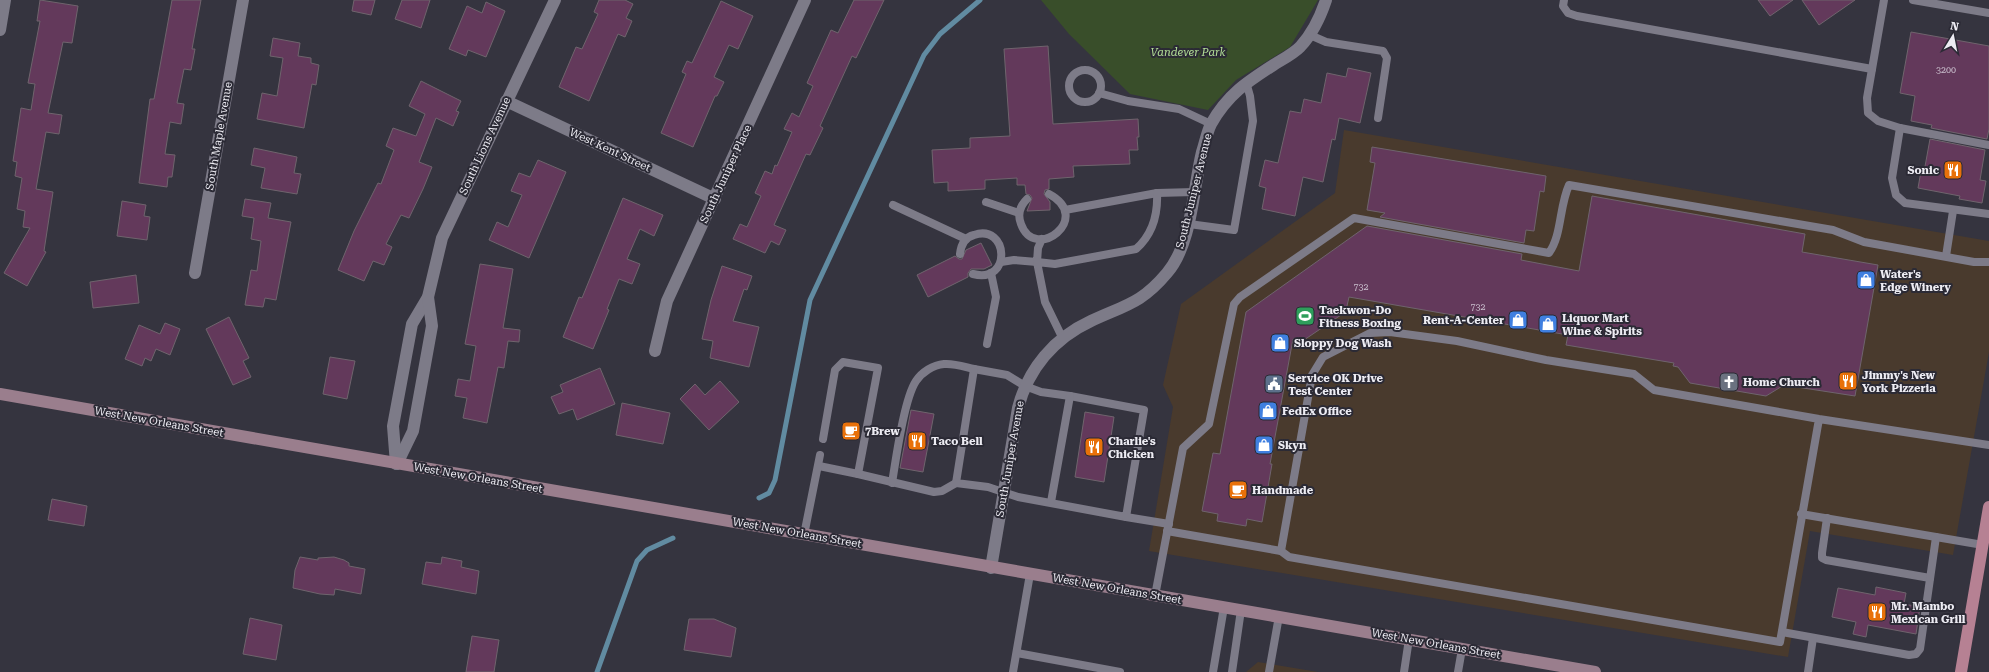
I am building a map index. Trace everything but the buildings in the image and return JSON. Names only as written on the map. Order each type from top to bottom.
[{"type":"main road","name":"West New Orleans Street","points":[[0,394],[991,568],[1279,616],[1595,672]]},
{"type":"main road","points":[[1961,672],[1989,507]]},
{"type":"street","points":[[0,30],[5,0]]},
{"type":"street","name":"South Maple Avenue","points":[[195,273],[243,0]]},
{"type":"street","name":"South Lions Avenue","points":[[396,464],[393,426],[412,324],[428,297],[442,238],[555,0]]},
{"type":"street","name":"South Juniper Place","points":[[655,351],[667,301],[805,0]]},
{"type":"street","name":"South Juniper Avenue","points":[[991,568],[1018,408],[1025,386],[1036,366],[1062,337],[1091,320],[1137,301],[1153,289],[1168,272],[1180,252],[1188,224],[1205,140],[1211,124],[1231,96],[1246,82],[1298,49],[1319,21],[1326,0]]},
{"type":"street","name":"West Kent Street","points":[[506,101],[715,199]]},
{"type":"street","name":"South Lions Avenue","points":[[396,464],[413,431],[432,326],[428,297]]},
{"type":"lane","points":[[1564,0],[1563,6],[1568,12],[1577,16],[1872,69]]},
{"type":"lane","points":[[1884,0],[1867,98],[1868,113],[1878,122],[1900,128],[1989,145]]},
{"type":"lane","points":[[1913,0],[1989,13]]},
{"type":"lane","points":[[1310,35],[1326,42],[1382,51],[1388,58],[1378,118]]},
{"type":"lane","points":[[1188,224],[1234,230],[1253,121],[1250,96],[1246,82]]},
{"type":"lane","points":[[1099,93],[1128,101],[1179,109],[1211,124]]},
{"type":"lane","points":[[1900,128],[1892,178],[1896,195],[1905,202],[1989,214]]},
{"type":"lane","points":[[1155,596],[1183,448],[1209,424],[1234,304],[1240,297],[1354,218],[1549,253],[1555,245],[1563,198],[1569,185],[1833,230],[1864,242],[1974,262],[1989,262]]},
{"type":"lane","points":[[1065,210],[1157,193],[1194,192]]},
{"type":"lane","points":[[974,274],[985,275],[991,273],[1001,262],[1014,260],[1055,264],[1136,249],[1144,242],[1154,220],[1158,208],[1157,193]]},
{"type":"lane","points":[[1026,198],[1019,213],[1022,228],[1034,238],[1049,238],[1061,230],[1066,217],[1062,203],[1049,194]]},
{"type":"lane","points":[[986,202],[1019,213]]},
{"type":"lane","points":[[893,205],[966,239]]},
{"type":"lane","points":[[1946,256],[1953,210]]},
{"type":"lane","points":[[960,254],[966,239],[979,233],[993,237],[1001,248],[1001,262]]},
{"type":"lane","points":[[1042,239],[1038,248],[1037,262],[1045,302],[1062,337]]},
{"type":"lane","points":[[987,344],[996,297],[991,273]]},
{"type":"lane","points":[[1281,551],[1312,375],[1323,358],[1370,334],[1390,332],[1457,341],[1546,360],[1627,372],[1634,374],[1654,390],[1819,419],[1989,445]]},
{"type":"lane","points":[[823,439],[835,370],[843,362],[878,368],[858,474]]},
{"type":"lane","points":[[892,483],[908,400],[916,380],[923,373],[933,367],[944,364],[1007,375],[1025,386],[1041,392],[1144,410],[1126,517]]},
{"type":"lane","points":[[956,482],[974,369]]},
{"type":"lane","points":[[1051,502],[1070,396]]},
{"type":"lane","points":[[818,466],[934,492],[942,491],[956,482],[988,487],[1018,497],[1126,517],[1168,528],[1281,551],[1289,557],[1296,559],[1780,642],[1801,514],[1819,419]]},
{"type":"lane","points":[[804,535],[820,455]]},
{"type":"lane","points":[[1801,514],[1982,545]]},
{"type":"lane","points":[[1827,518],[1822,558],[1826,560],[1930,578]]},
{"type":"lane","points":[[1782,632],[1909,655],[1916,654],[1920,649],[1936,538]]},
{"type":"lane","points":[[1013,672],[1030,574]]},
{"type":"lane","points":[[1213,672],[1224,607]]},
{"type":"lane","points":[[1232,672],[1241,610]]},
{"type":"lane","points":[[1268,672],[1279,616]]},
{"type":"lane","points":[[1808,672],[1813,638]]},
{"type":"lane","points":[[1404,672],[1409,639]]},
{"type":"lane","points":[[1458,672],[1462,649]]},
{"type":"lane","points":[[1017,653],[1073,668],[1120,672]]},
{"type":"shaded area","points":[[1344,130],[1989,241],[1989,352],[1953,555],[1810,531],[1788,657],[1149,551],[1173,407],[1163,385],[1181,304],[1335,193]]},
{"type":"shaded area","points":[[1258,662],[1318,672],[1246,672]]},
{"type":"green space","name":"Vandever Park","points":[[1041,0],[1318,0],[1290,47],[1236,80],[1208,110],[1130,94],[1069,34]]},
{"type":"waterway","points":[[759,498],[769,493],[775,480],[810,300],[924,55],[940,34],[980,0]]},
{"type":"waterway","points":[[597,672],[637,561],[647,550],[673,538]]},
{"type":"place","name":"Sonic","points":[[1953,170]]},
{"type":"place","name":"Water's Edge Winery","points":[[1866,280]]},
{"type":"place","name":"Taekwon-Do Fitness Boxing","points":[[1305,316]]},
{"type":"place","name":"Rent-A-Center","points":[[1518,320]]},
{"type":"place","name":"Liquor Mart Wine & Spirits","points":[[1548,324]]},
{"type":"place","name":"Sloppy Dog Wash","points":[[1280,343]]},
{"type":"place","name":"Jimmy's New York Pizzeria","points":[[1848,381]]},
{"type":"place","name":"Home Church","points":[[1729,382]]},
{"type":"place","name":"Service OK Drive Test Center","points":[[1274,384]]},
{"type":"place","name":"FedEx Office","points":[[1268,411]]},
{"type":"place","name":"7Brew","points":[[851,431]]},
{"type":"place","name":"Taco Bell","points":[[917,441]]},
{"type":"place","name":"Skyn","points":[[1264,445]]},
{"type":"place","name":"Charlie's Chicken","points":[[1094,447]]},
{"type":"place","name":"Handmade","points":[[1238,490]]},
{"type":"place","name":"Mr. Mambo Mexican Grill","points":[[1877,612]]}]
